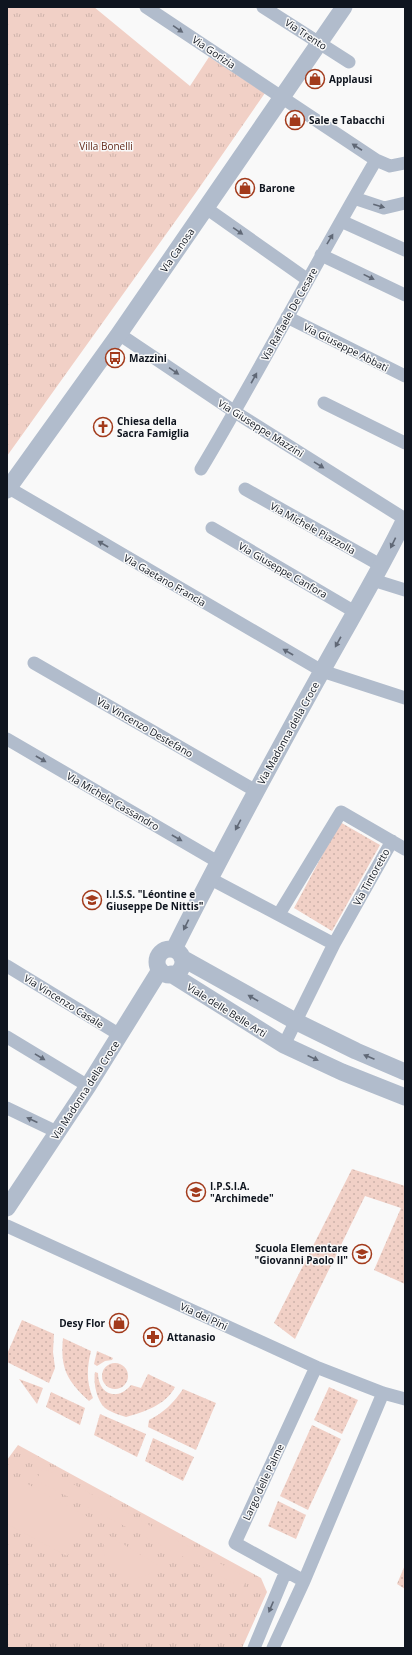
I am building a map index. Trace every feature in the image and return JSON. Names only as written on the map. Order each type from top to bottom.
[{"type":"street","name":"Via Gorizia","points":[[146,7],[376,160],[390,166],[405,163]]},
{"type":"street","name":"Via Trento","points":[[263,7],[349,62]]},
{"type":"street","name":"Via Canosa","points":[[8,489],[119,334],[344,7]]},
{"type":"street","name":"Via Raffaele De Cesare","points":[[201,469],[235,412],[321,254],[376,160]]},
{"type":"street","points":[[354,198],[384,208],[405,204]]},
{"type":"street","points":[[206,208],[308,280]]},
{"type":"street","points":[[341,221],[405,250]]},
{"type":"street","points":[[321,254],[405,294]]},
{"type":"street","name":"Via Giuseppe Abbati","points":[[287,317],[405,376]]},
{"type":"street","name":"Via Giuseppe Mazzini","points":[[119,334],[235,412],[405,519]]},
{"type":"street","points":[[324,403],[405,443]]},
{"type":"street","name":"Via Gaetano Francia","points":[[8,489],[322,672],[405,698]]},
{"type":"street","name":"Via Michele Piazzolla","points":[[245,489],[405,590]]},
{"type":"street","name":"Via Madonna della Croce","points":[[178,954],[166,949],[160,954],[157,962],[166,972],[177,973],[180,970],[182,966],[178,954],[210,878],[256,790],[378,573],[405,519]]},
{"type":"street","name":"Via Giuseppe Canfora","points":[[212,528],[355,612]]},
{"type":"street","name":"Via Vincenzo Destefano","points":[[34,663],[256,790]]},
{"type":"street","name":"Via Michele Cassandro","points":[[7,739],[218,862]]},
{"type":"street","name":"Via Tintoretto","points":[[279,914],[341,812],[392,840],[334,944],[294,1021]]},
{"type":"street","points":[[392,840],[405,849]]},
{"type":"street","points":[[210,878],[334,944]]},
{"type":"street","points":[[178,954],[294,1021],[356,1051],[405,1072]]},
{"type":"street","name":"Via Vincenzo Casale","points":[[7,966],[120,1035]]},
{"type":"street","name":"Via Madonna della Croce","points":[[7,1208],[13,1189],[57,1132],[120,1035],[166,972]]},
{"type":"street","name":"Viale delle Belle Arti","points":[[166,972],[284,1045],[342,1072],[405,1097]]},
{"type":"street","points":[[284,1045],[294,1021]]},
{"type":"street","points":[[7,1037],[88,1086]]},
{"type":"street","points":[[7,1108],[57,1132]]},
{"type":"street","name":"Via dei Pini","points":[[7,1226],[316,1367],[383,1393],[405,1399]]},
{"type":"street","name":"Largo delle Palme","points":[[304,1581],[235,1543],[316,1367]]},
{"type":"street","points":[[273,1648],[304,1581],[383,1393]]},
{"type":"street","points":[[254,1648],[286,1571]]},
{"type":"green space","name":"Villa Bonelli","points":[[7,7],[94,7],[190,86],[209,57],[265,93],[197,191],[7,456]]},
{"type":"green space","points":[[340,822],[380,845],[332,931],[294,908]]},
{"type":"green space","points":[[352,1169],[405,1186],[405,1284],[374,1270],[401,1208],[365,1196],[295,1339],[274,1323]]},
{"type":"green space","points":[[22,1320],[54,1334],[53,1352],[55,1368],[49,1383],[7,1362],[7,1354]]},
{"type":"green space","points":[[63,1338],[91,1351],[88,1374],[89,1386],[93,1398],[89,1401],[81,1394],[70,1380],[64,1366],[62,1348]]},
{"type":"green space","points":[[97,1351],[113,1358],[112,1360],[105,1361],[97,1366],[94,1364]]},
{"type":"green space","points":[[115,1363],[124,1367],[128,1376],[124,1385],[115,1389],[106,1385],[102,1376],[106,1367]]},
{"type":"green space","points":[[95,1372],[98,1373],[101,1386],[105,1391],[114,1394],[126,1390],[131,1385],[141,1388],[148,1374],[175,1387],[166,1399],[154,1407],[126,1417],[108,1410],[101,1403],[95,1387]]},
{"type":"green space","points":[[19,1379],[43,1388],[37,1404]]},
{"type":"green space","points":[[329,1387],[358,1400],[342,1434],[314,1420]]},
{"type":"green space","points":[[183,1389],[216,1403],[196,1450],[148,1427],[149,1420],[168,1407]]},
{"type":"green space","points":[[51,1392],[85,1408],[80,1425],[46,1407]]},
{"type":"green space","points":[[100,1414],[146,1434],[137,1457],[94,1435]]},
{"type":"green space","points":[[312,1425],[341,1439],[308,1510],[280,1496]]},
{"type":"green space","points":[[153,1438],[194,1457],[183,1481],[145,1461]]},
{"type":"green space","points":[[18,1445],[261,1578],[267,1592],[242,1648],[7,1648],[7,1460]]},
{"type":"green space","points":[[43,1468],[247,1578],[243,1588],[36,1480]]},
{"type":"green space","points":[[11,1475],[88,1517],[67,1556],[7,1524],[7,1482]]},
{"type":"green space","points":[[278,1501],[306,1515],[296,1539],[268,1526]]},
{"type":"green space","points":[[105,1533],[159,1566],[144,1576],[127,1578],[119,1575],[112,1570],[107,1563],[104,1553]]},
{"type":"green space","points":[[405,1565],[405,1589],[397,1584]]},
{"type":"place","name":"Applausi","points":[[315,79]]},
{"type":"place","name":"Sale e Tabacchi","points":[[295,120]]},
{"type":"place","name":"Barone","points":[[245,188]]},
{"type":"place","name":"Mazzini","points":[[115,358]]},
{"type":"place","name":"Chiesa della Sacra Famiglia","points":[[103,427]]},
{"type":"place","name":"I.I.S.S. \"Léontine e Giuseppe De Nittis\"","points":[[92,900]]},
{"type":"place","name":"I.P.S.I.A. \"Archimede\"","points":[[196,1192]]},
{"type":"place","name":"Scuola Elementare \"Giovanni Paolo II\"","points":[[362,1254]]},
{"type":"place","name":"Desy Flor","points":[[119,1323]]},
{"type":"place","name":"Attanasio","points":[[153,1337]]}]
